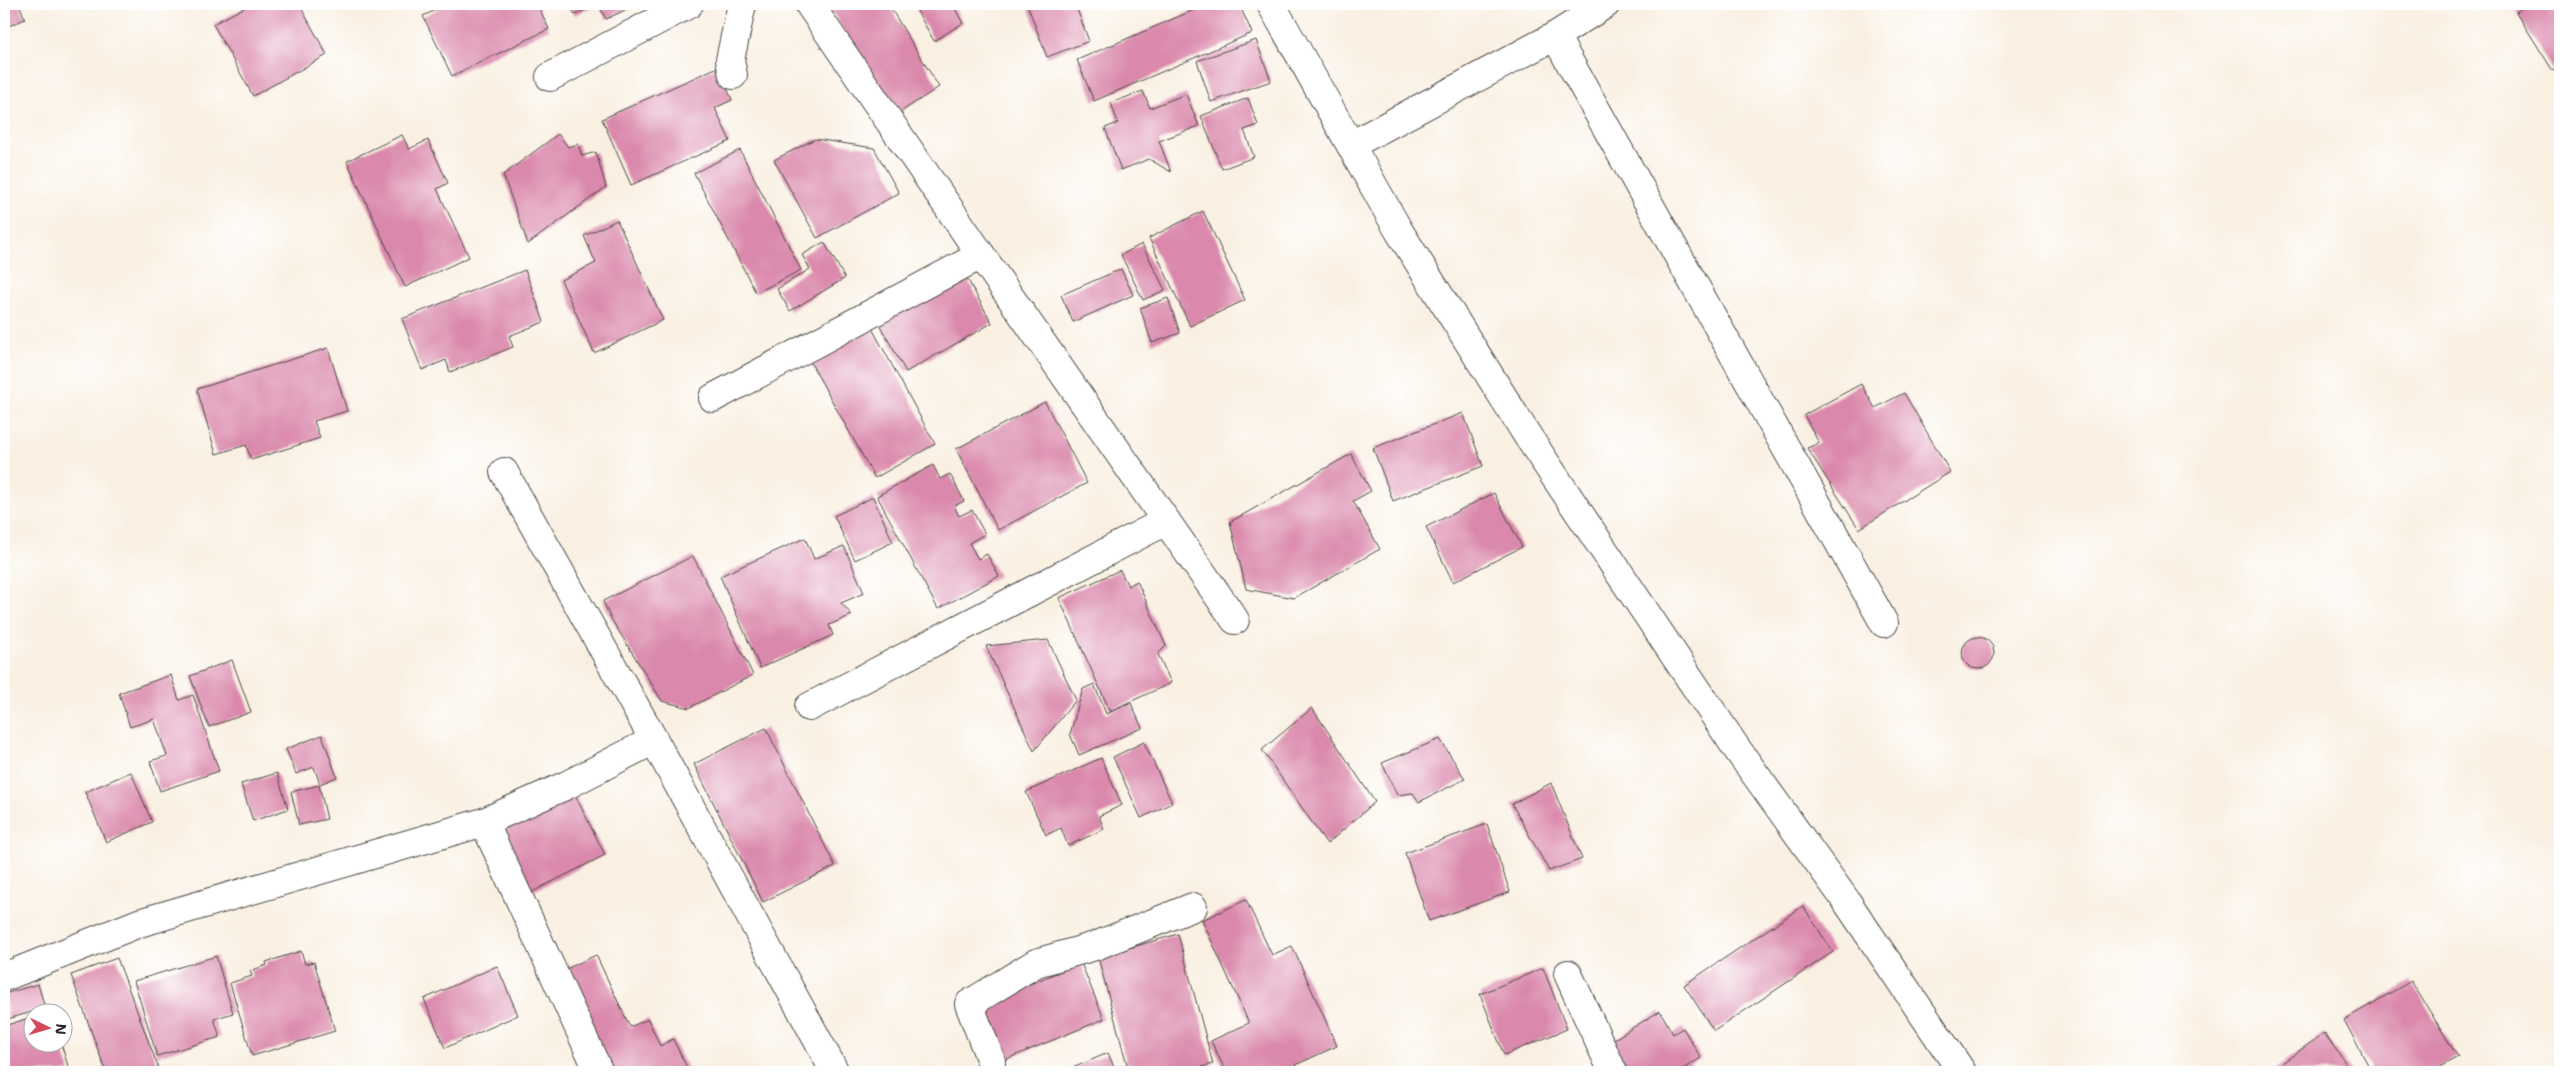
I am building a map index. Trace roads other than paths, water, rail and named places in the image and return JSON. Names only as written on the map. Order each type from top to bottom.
[{"type":"street","points":[[550,77],[689,4]]},
{"type":"street","points":[[733,75],[730,60],[742,4]]},
{"type":"street","points":[[810,4],[981,255],[1236,620]]},
{"type":"street","points":[[1271,4],[1399,231],[1527,436],[1737,749],[1847,902],[1962,1072]]},
{"type":"street","points":[[1351,145],[1555,36],[1606,4]]},
{"type":"street","points":[[1555,36],[1884,623]]},
{"type":"street","points":[[713,398],[981,255]]},
{"type":"street","points":[[504,472],[654,740],[835,1072]]},
{"type":"street","points":[[809,707],[1166,521]]},
{"type":"street","points":[[4,977],[139,924],[484,822],[567,785],[654,740]]},
{"type":"street","points":[[484,822],[599,1072]]},
{"type":"street","points":[[991,1072],[991,1061],[969,1004],[1036,963],[1095,946],[1193,906]]},
{"type":"street","points":[[1568,974],[1613,1072]]}]
